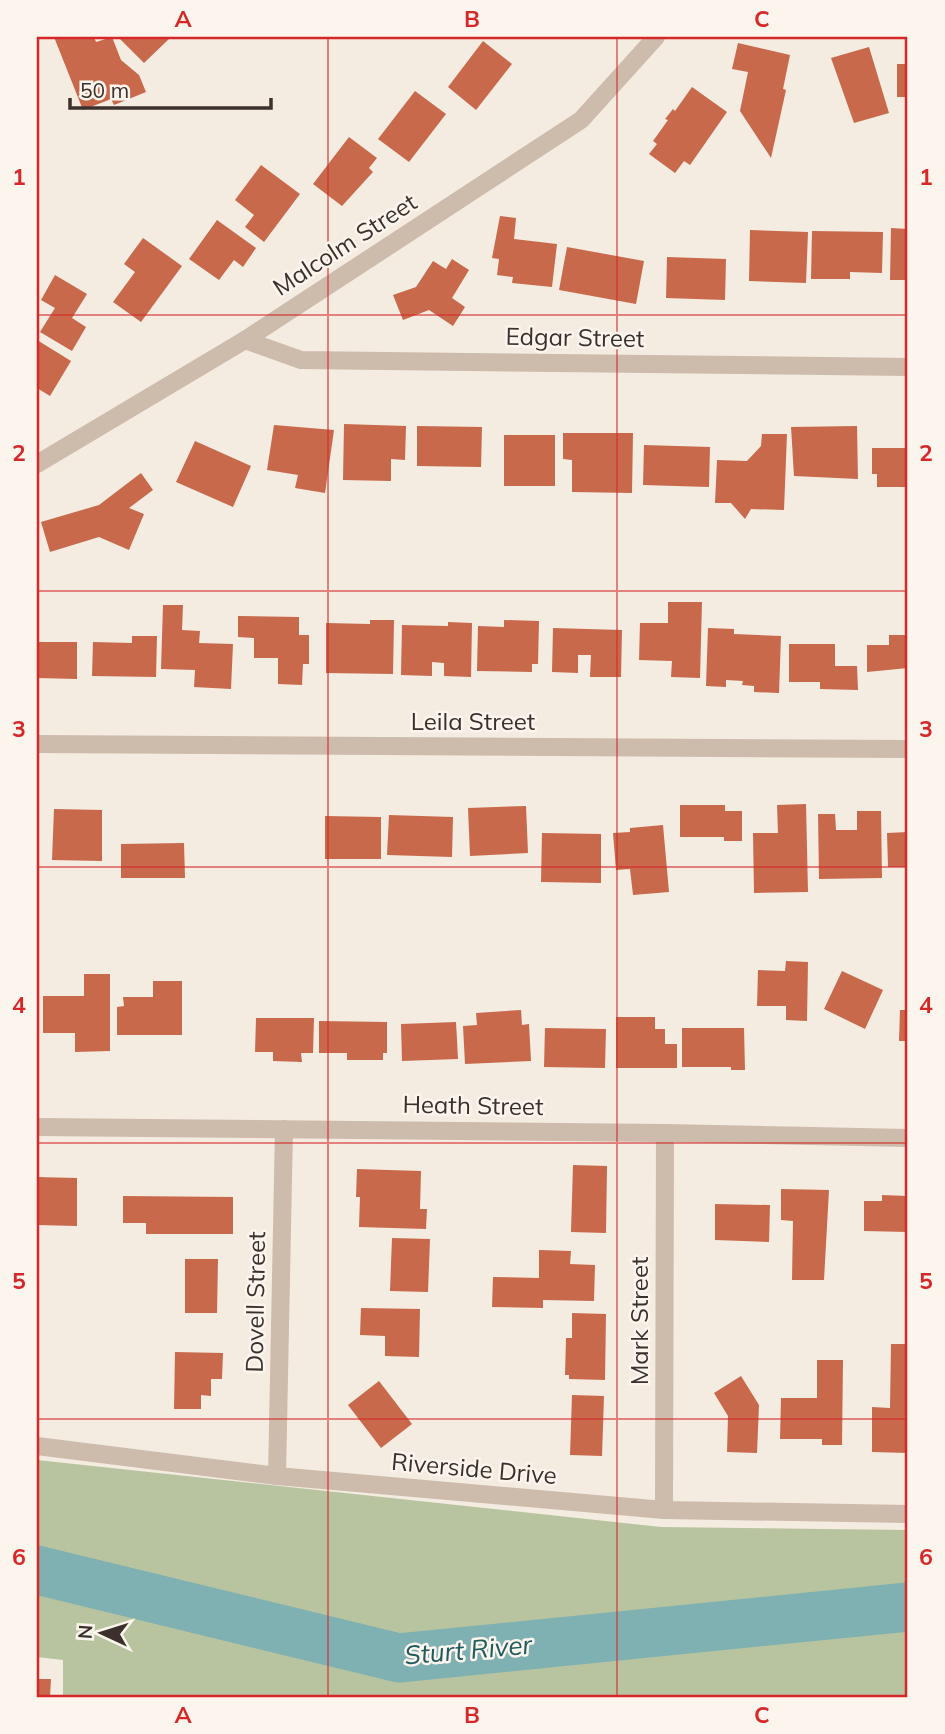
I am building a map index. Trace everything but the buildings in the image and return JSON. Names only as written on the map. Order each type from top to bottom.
[{"type":"street","name":"Malcolm Street","points":[[37,464],[245,340],[581,120],[656,37]]},
{"type":"street","name":"Edgar Street","points":[[245,340],[301,360],[908,367]]},
{"type":"street","name":"Leila Street","points":[[37,744],[908,749]]},
{"type":"street","name":"Heath Street","points":[[37,1127],[908,1138]]},
{"type":"street","name":"Dovell Street","points":[[277,1476],[284,1129]]},
{"type":"street","name":"Mark Street","points":[[664,1510],[665,1133]]},
{"type":"street","name":"Riverside Drive","points":[[37,1446],[277,1476],[664,1510],[908,1514]]},
{"type":"green space","points":[[37,1460],[661,1527],[908,1530],[908,1697],[63,1697],[63,1660],[37,1657]]},
{"type":"waterway","name":"Sturt River","points":[[37,1570],[399,1658],[908,1607]]}]
